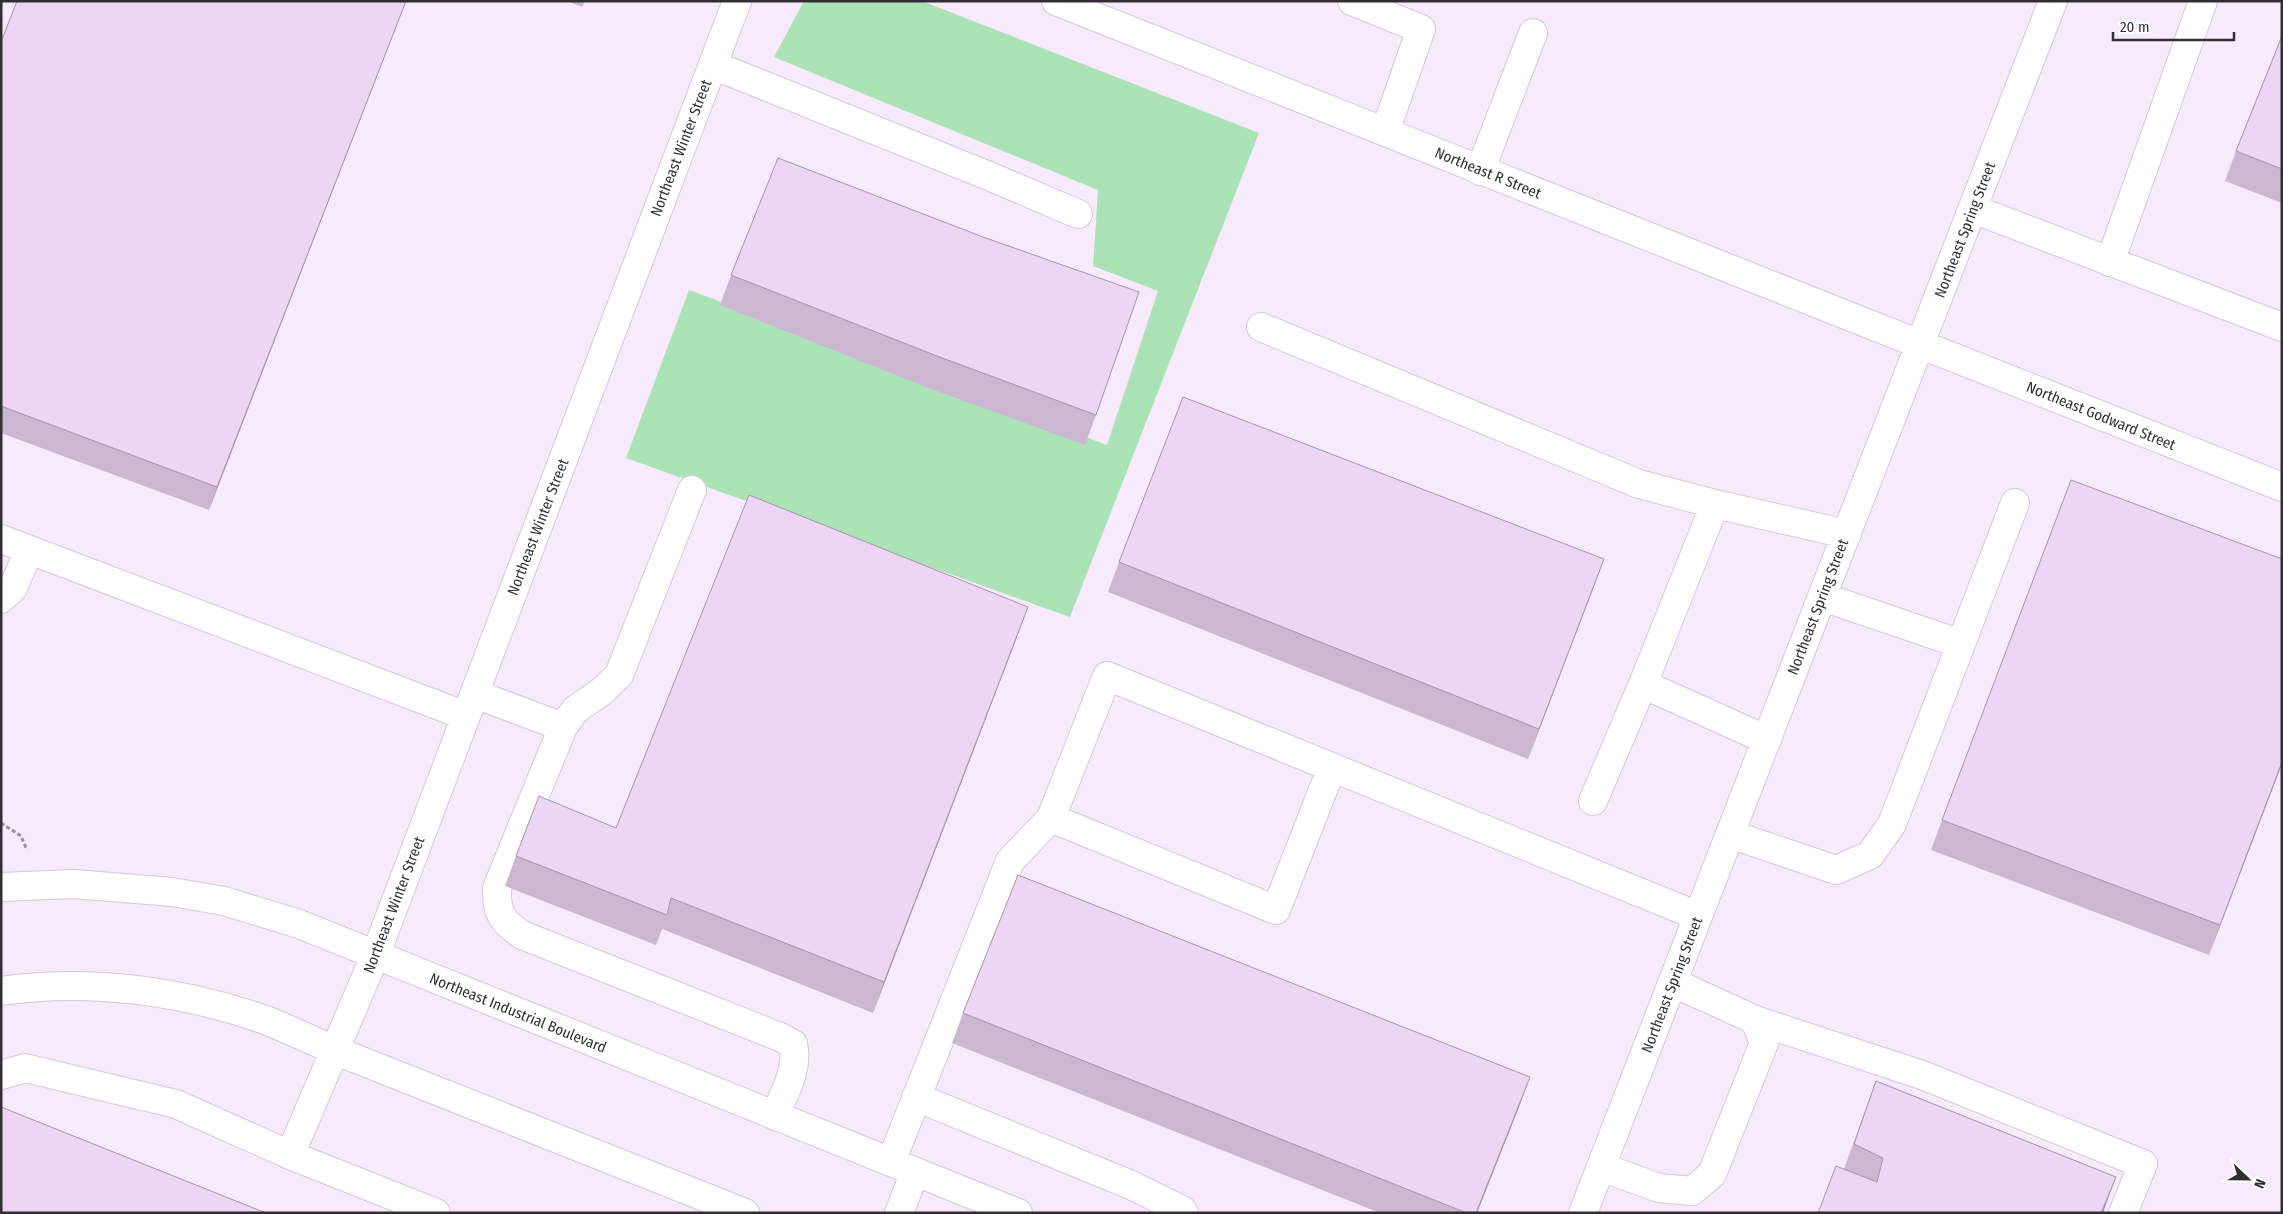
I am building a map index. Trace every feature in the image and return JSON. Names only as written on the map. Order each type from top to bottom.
[{"type":"street","name":"Northeast Winter Street","points":[[290,1155],[375,956],[737,1]]},
{"type":"street","name":"Northeast R Street","points":[[1056,1],[1920,346]]},
{"type":"street","points":[[1352,1],[1421,29],[1384,132]]},
{"type":"street","name":"Northeast Spring Street","points":[[1583,1213],[2053,1]]},
{"type":"street","points":[[2110,262],[2203,1]]},
{"type":"street","points":[[1480,171],[1533,33]]},
{"type":"street","points":[[713,65],[989,176],[1078,214]]},
{"type":"street","points":[[1973,209],[2282,327]]},
{"type":"street","points":[[1261,327],[1639,484],[1715,504],[1847,534]]},
{"type":"street","name":"Northeast Godward Street","points":[[1920,346],[2282,487]]},
{"type":"street","points":[[692,490],[619,674],[600,692],[576,710],[563,726],[497,888],[496,901],[500,915],[507,924],[522,935],[780,1037],[793,1044],[796,1055],[793,1070],[775,1116]]},
{"type":"street","points":[[1730,834],[1836,870],[1870,855],[1892,824],[2015,503]]},
{"type":"street","points":[[1593,801],[1643,684],[1715,504]]},
{"type":"street","points":[[1,540],[470,705],[563,726]]},
{"type":"street","points":[[1,599],[14,588],[29,550]]},
{"type":"street","points":[[1823,597],[1961,644]]},
{"type":"street","points":[[899,1213],[903,1167],[916,1097],[1010,861],[1051,818],[1107,676],[1698,916]]},
{"type":"street","points":[[1643,684],[1766,740]]},
{"type":"street","points":[[1051,818],[1276,910],[1332,767]]},
{"type":"street","name":"Northeast Industrial Boulevard","points":[[1,887],[74,884],[113,886],[224,901],[299,924],[1018,1213]]},
{"type":"street","points":[[1672,982],[1755,1020],[1922,1075],[2142,1164],[2123,1213]]},
{"type":"street","points":[[1,991],[81,986],[110,987],[157,993],[208,1004],[267,1021],[334,1050],[745,1213]]},
{"type":"street","points":[[1601,1167],[1660,1188],[1692,1191],[1712,1174],[1764,1043],[1755,1020]]},
{"type":"street","points":[[1,1074],[25,1068],[176,1104],[290,1155],[436,1213]]},
{"type":"street","points":[[916,1097],[1131,1184],[1182,1210],[1184,1213]]},
{"type":"path","points":[[1,823],[22,836],[30,855]]},
{"type":"shaded area","points":[[1,1],[2282,1],[2282,1213],[1,1213]]},
{"type":"green space","points":[[804,1],[922,1],[1259,133],[1070,617],[626,458],[689,290],[1107,445],[1158,291],[1093,266],[1098,190],[774,57]]},
{"type":"building","points":[[17,1],[406,1],[217,487],[1,406],[1,42]]},
{"type":"building","points":[[2282,36],[2282,169],[2236,151]]},
{"type":"building","points":[[778,158],[983,237],[1139,292],[1096,415],[937,356],[731,275]]},
{"type":"building","points":[[1183,397],[1604,559],[1539,729],[1119,562]]},
{"type":"building","points":[[2071,480],[2282,559],[2282,762],[2220,925],[1942,820]]},
{"type":"building","points":[[749,495],[1028,607],[884,982],[671,898],[667,915],[516,856],[539,796],[616,828]]},
{"type":"building","points":[[1018,875],[1530,1077],[1476,1213],[1467,1213],[963,1013]]},
{"type":"building","points":[[1876,1081],[2116,1177],[2101,1213],[1818,1213],[1836,1166],[1877,1182],[1883,1158],[1854,1144]]},
{"type":"building","points":[[1,1107],[266,1213],[1,1213]]}]
